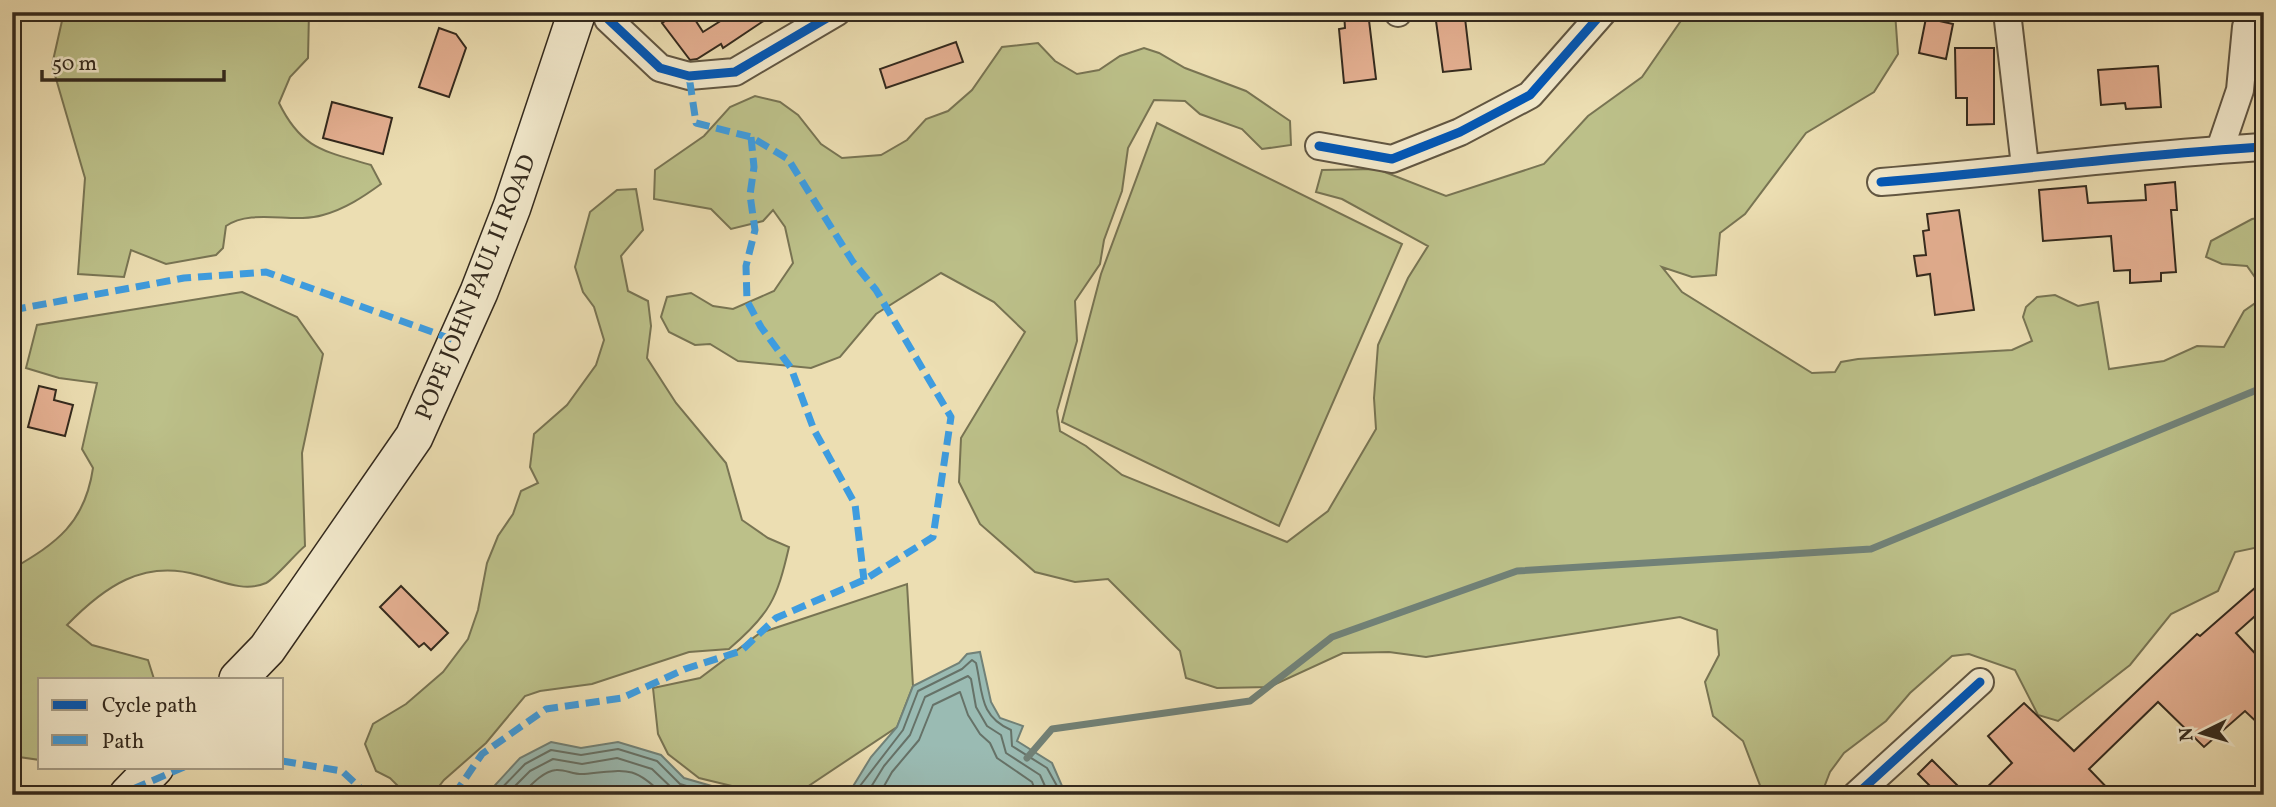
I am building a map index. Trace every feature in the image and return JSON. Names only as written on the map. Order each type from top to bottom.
[{"type":"main road","name":"POPE JOHN PAUL II ROAD","points":[[239,678],[267,649],[414,437],[479,292],[594,14]]},
{"type":"main road","points":[[128,795],[154,768]]},
{"type":"street","points":[[594,14],[660,68],[689,76],[735,72],[837,12]]},
{"type":"street","points":[[1319,146],[1392,159],[1460,132],[1530,94],[1603,12]]},
{"type":"street","points":[[2007,12],[2025,166]]},
{"type":"street","points":[[2220,149],[2240,90],[2246,23]]},
{"type":"street","points":[[1881,182],[1982,174],[2025,166],[2264,147]]},
{"type":"street","points":[[1856,795],[1980,681]]},
{"type":"green space","points":[[64,12],[309,12],[308,58],[290,77],[279,103],[288,119],[306,140],[328,152],[371,165],[381,184],[354,202],[323,215],[299,218],[260,217],[236,221],[226,226],[223,248],[216,255],[166,264],[131,250],[124,277],[78,274],[85,178],[52,65]]},
{"type":"green space","points":[[1687,12],[1895,12],[1898,54],[1874,92],[1806,133],[1745,214],[1720,233],[1716,275],[1692,277],[1662,267],[1682,292],[1812,373],[1835,372],[1841,362],[1858,359],[2012,350],[2032,341],[2023,317],[2026,307],[2037,297],[2055,295],[2078,306],[2098,302],[2109,369],[2164,361],[2197,346],[2224,347],[2244,311],[2264,297],[2264,546],[2235,552],[2218,591],[2171,614],[2130,665],[2058,721],[2038,715],[2015,670],[1969,654],[1952,656],[1910,693],[1886,721],[1844,753],[1830,772],[1823,790],[1815,795],[1759,795],[1761,788],[1743,741],[1713,716],[1705,682],[1719,655],[1717,630],[1680,617],[1426,657],[1389,652],[1343,653],[1269,687],[1217,688],[1186,678],[1180,651],[1108,579],[1075,582],[1035,572],[980,524],[959,482],[961,438],[1025,332],[994,302],[941,273],[876,314],[840,357],[811,368],[738,361],[710,344],[695,345],[669,332],[661,317],[667,297],[691,293],[713,306],[733,309],[774,291],[793,263],[785,227],[773,210],[763,221],[731,229],[711,209],[654,199],[655,170],[704,136],[730,107],[755,96],[780,102],[798,115],[821,144],[842,158],[881,155],[907,140],[926,119],[948,111],[972,90],[1002,47],[1038,43],[1055,61],[1077,74],[1099,70],[1120,56],[1144,48],[1159,53],[1185,68],[1246,91],[1290,121],[1291,145],[1262,149],[1242,129],[1200,114],[1185,101],[1154,100],[1128,148],[1122,191],[1104,240],[1100,264],[1075,301],[1077,341],[1057,411],[1060,431],[1086,446],[1122,475],[1287,542],[1328,511],[1376,429],[1374,398],[1378,345],[1408,278],[1428,246],[1342,199],[1316,192],[1322,170],[1377,169],[1446,196],[1544,164],[1588,116],[1642,77]]},
{"type":"green space","points":[[1157,123],[1402,244],[1279,526],[1062,422],[1101,274]]},
{"type":"green space","points":[[636,189],[643,230],[621,256],[628,291],[648,301],[651,326],[647,358],[676,403],[726,463],[742,520],[768,538],[789,547],[776,593],[754,626],[729,649],[689,652],[592,684],[540,691],[525,696],[486,743],[444,780],[433,794],[405,793],[390,778],[376,771],[365,744],[373,724],[406,704],[443,672],[468,639],[478,610],[487,563],[498,536],[513,514],[521,491],[538,483],[530,467],[534,434],[567,405],[596,365],[604,340],[594,307],[583,292],[575,267],[590,212],[617,190]]},
{"type":"green space","points":[[2264,217],[2264,290],[2247,266],[2222,264],[2206,257],[2211,241],[2252,219]]},
{"type":"green space","points":[[242,292],[297,317],[323,354],[302,453],[305,546],[270,580],[257,586],[240,586],[178,571],[160,571],[126,580],[95,599],[67,625],[92,645],[148,660],[154,678],[38,678],[38,760],[19,757],[12,752],[12,569],[55,540],[76,517],[83,503],[93,468],[82,449],[97,383],[59,378],[26,368],[37,325]]},
{"type":"green space","points":[[907,584],[913,686],[897,727],[795,795],[769,795],[699,778],[668,754],[658,734],[653,688],[700,678],[760,633]]},
{"type":"water","points":[[980,652],[991,702],[1000,718],[1023,726],[1017,741],[1052,763],[1062,786],[1073,795],[836,795],[852,788],[871,757],[897,727],[913,686],[959,663],[967,654]]},
{"type":"water","points":[[551,742],[581,748],[618,742],[661,755],[684,778],[743,795],[486,795],[520,758]]},
{"type":"building","points":[[679,12],[690,12],[703,32],[735,12],[777,12],[723,48],[721,44],[697,59],[690,60],[662,23]]},
{"type":"building","points":[[1344,12],[1368,12],[1376,79],[1344,83],[1339,29],[1345,28]]},
{"type":"building","points":[[1465,18],[1471,69],[1443,72],[1436,21]]},
{"type":"building","points":[[1926,18],[1953,24],[1946,59],[1919,53]]},
{"type":"building","points":[[439,28],[456,34],[466,48],[449,97],[419,87]]},
{"type":"building","points":[[956,42],[963,62],[886,88],[880,69]]},
{"type":"building","points":[[1955,48],[1994,48],[1994,124],[1967,125],[1967,98],[1956,98]]},
{"type":"building","points":[[2158,66],[2161,107],[2126,109],[2125,103],[2101,105],[2098,70]]},
{"type":"building","points":[[332,102],[392,118],[383,154],[323,138]]},
{"type":"building","points":[[2175,182],[2177,210],[2171,210],[2176,272],[2161,273],[2161,281],[2130,283],[2130,270],[2114,271],[2111,236],[2043,241],[2039,190],[2086,186],[2088,203],[2146,200],[2145,185]]},
{"type":"building","points":[[1959,210],[1974,310],[1935,315],[1930,274],[1917,276],[1914,256],[1926,255],[1923,231],[1929,230],[1927,214]]},
{"type":"building","points":[[39,386],[56,390],[54,400],[73,405],[65,436],[28,427]]},
{"type":"building","points":[[2264,580],[2264,608],[2236,633],[2264,663],[2264,729],[2245,711],[2204,747],[2158,702],[2089,769],[2114,795],[1979,795],[2012,763],[1988,736],[2024,703],[2074,751],[2197,634],[2200,636]]},
{"type":"building","points":[[401,586],[448,633],[431,650],[424,643],[419,647],[380,607]]},
{"type":"building","points":[[1932,760],[1967,795],[1939,795],[1918,774]]},
{"type":"waterway","points":[[1027,758],[1052,729],[1250,701],[1332,637],[1517,571],[1871,549],[2264,387]]},
{"type":"marked path","points":[[454,795],[482,754],[546,709],[622,698],[685,669],[741,651],[776,618],[864,580],[933,537],[951,417],[876,290],[853,262],[788,159],[751,137],[696,123],[689,76]]},
{"type":"marked path","points":[[751,137],[754,167],[750,195],[755,230],[746,266],[747,301],[761,327],[791,368],[814,430],[855,504],[864,580]]},
{"type":"marked path","points":[[12,310],[184,278],[266,272],[457,341]]},
{"type":"marked path","points":[[284,761],[342,771],[368,795]]},
{"type":"marked path","points":[[133,789],[182,768]]},
{"type":"cycle path","points":[[608,19],[660,68],[689,76],[735,72],[837,12]]},
{"type":"cycle path","points":[[1319,146],[1392,159],[1460,132],[1530,95],[1603,12]]},
{"type":"cycle path","points":[[1881,182],[2264,147]]},
{"type":"cycle path","points":[[1856,795],[1980,682]]}]
